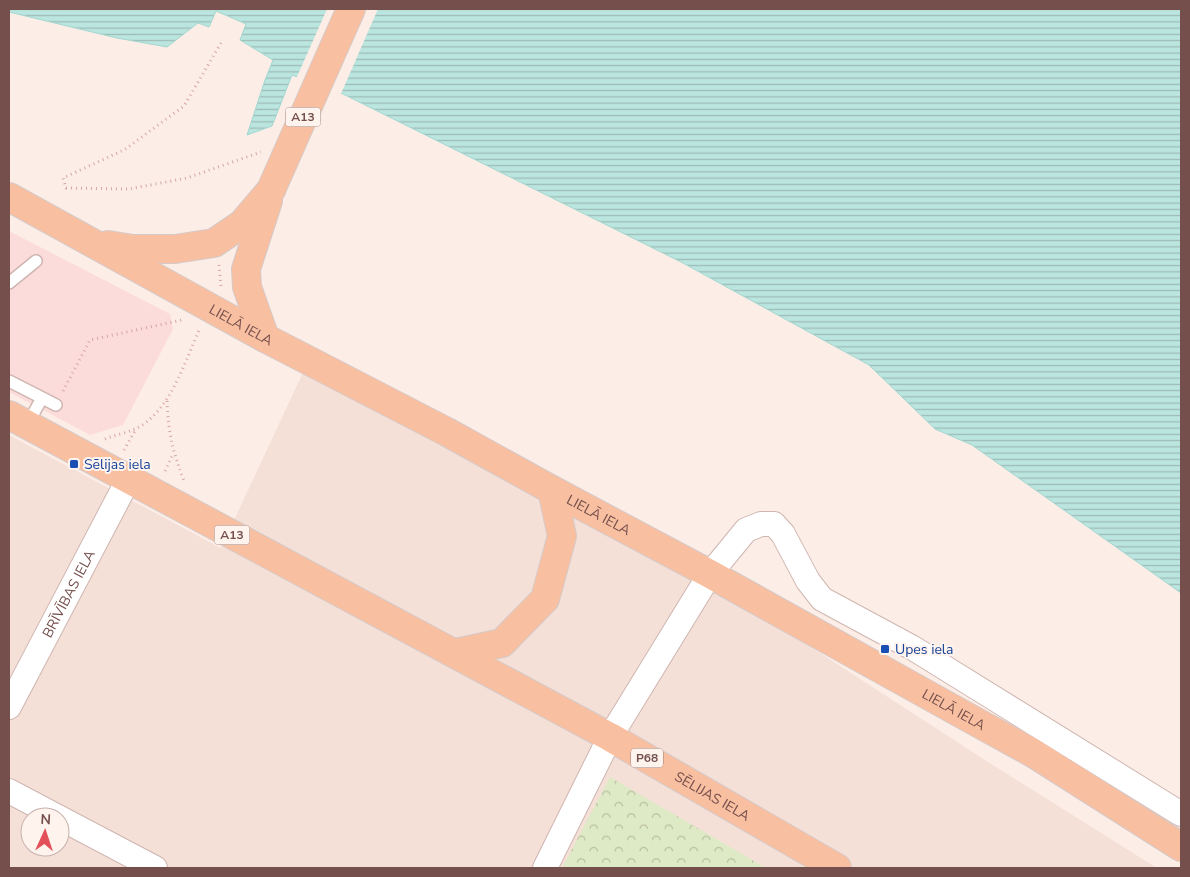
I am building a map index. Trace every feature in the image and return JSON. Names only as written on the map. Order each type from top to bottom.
[{"type":"main road","name":"A13","points":[[265,338],[247,287],[246,269],[271,190],[351,9]]},
{"type":"main road","name":"A13","points":[[92,242],[133,249],[175,249],[214,243],[242,224],[271,190]]},
{"type":"main road","name":"LIELĀ IELA","points":[[9,197],[265,338],[447,432],[710,574],[1033,753],[1181,847]]},
{"type":"main road","name":"SĒLIJAS IELA","points":[[18,420],[610,737],[837,868]]},
{"type":"main road","points":[[456,653],[502,643],[545,600],[562,536],[552,490]]},
{"type":"street","name":"BRĪVĪBAS IELA","points":[[9,707],[128,480]]},
{"type":"street","points":[[545,868],[610,737],[710,574],[746,530],[761,524],[774,524],[783,534],[808,580],[822,599],[913,648],[1181,814]]},
{"type":"street","points":[[9,791],[39,807]]},
{"type":"street","points":[[70,824],[155,868]]},
{"type":"lane","points":[[9,283],[36,260]]},
{"type":"lane","points":[[9,382],[56,405]]},
{"type":"lane","points":[[18,420],[42,398]]},
{"type":"path","points":[[221,43],[184,106],[124,150],[63,178],[66,188],[130,189],[187,178],[270,149]]},
{"type":"path","points":[[219,264],[221,288]]},
{"type":"path","points":[[56,405],[90,340],[155,327],[174,321]]},
{"type":"path","points":[[98,441],[136,429],[150,419],[167,401],[203,323]]},
{"type":"path","points":[[167,401],[168,428],[174,454],[187,489]]},
{"type":"path","points":[[122,453],[136,429]]},
{"type":"path","points":[[163,474],[174,454]]},
{"type":"shaded area","points":[[9,231],[170,314],[173,329],[123,425],[90,435],[9,392]]},
{"type":"shaded area","points":[[306,366],[737,599],[988,762],[1157,868],[9,868],[9,435],[221,548]]},
{"type":"green space","points":[[610,777],[766,868],[562,868]]},
{"type":"water","points":[[9,9],[1181,9],[1181,593],[972,445],[935,429],[869,365],[681,262],[343,94],[292,75],[272,126],[247,135],[273,60],[240,40],[246,24],[216,11],[209,27],[198,23],[167,47],[117,38],[9,12]]},
{"type":"pier","points":[[327,9],[378,9],[340,96],[296,79]]},
{"type":"place","name":"Sēlijas iela","points":[[74,464]]},
{"type":"place","name":"Upes iela","points":[[885,649]]}]
